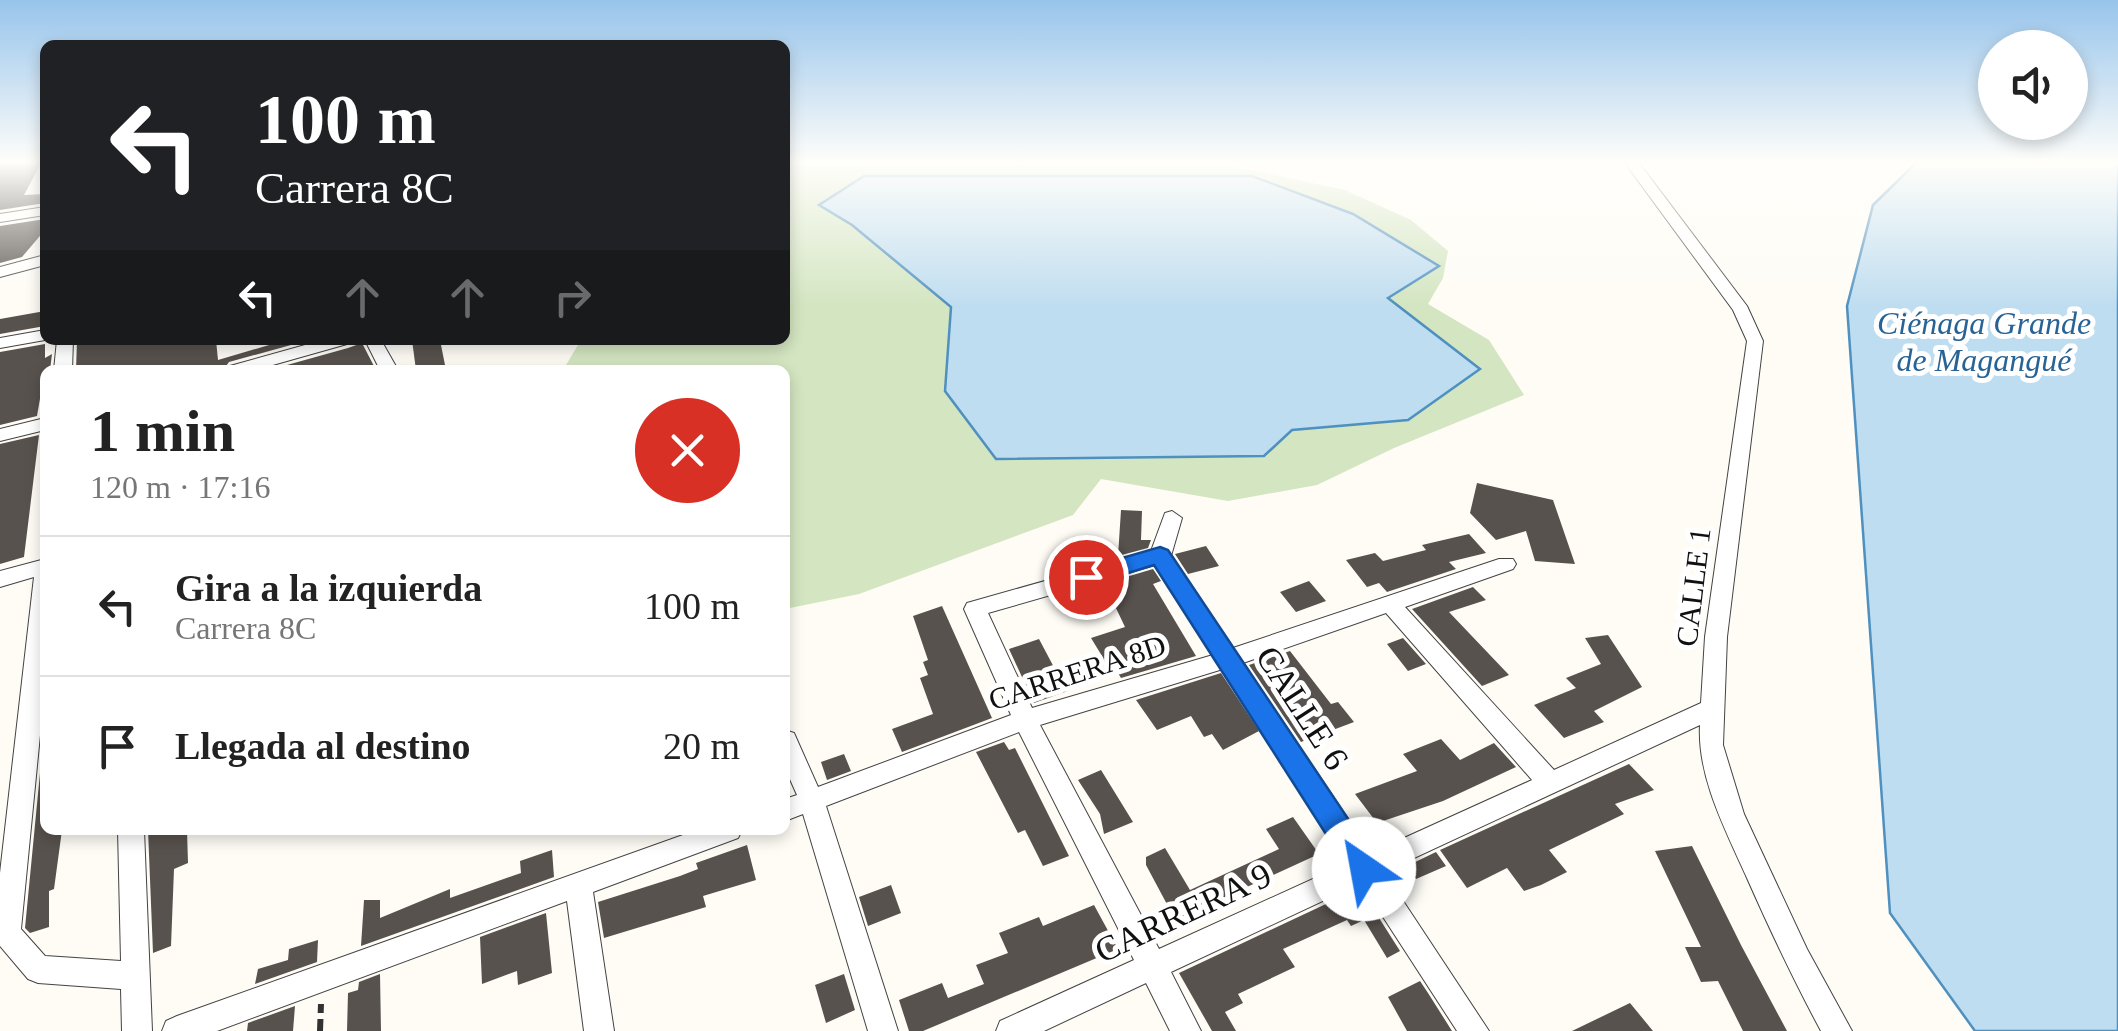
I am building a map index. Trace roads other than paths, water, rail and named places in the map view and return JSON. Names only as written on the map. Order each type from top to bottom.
[{"type":"street","name":"CALLE 1","points":[[1668,211],[1741,308],[1755,340],[1716,636],[1712,744],[1732,814],[1797,958],[1837,1031]]},
{"type":"street","points":[[0,218],[40,212]]},
{"type":"street","points":[[0,272],[40,261]]},
{"type":"street","points":[[0,343],[40,336]]},
{"type":"street","points":[[254,365],[324,345]]},
{"type":"street","points":[[0,435],[40,425]]},
{"type":"street","points":[[1172,518],[1160,556],[975,609],[1025,720],[1186,1031]]},
{"type":"street","name":"CALLE 6","points":[[1160,556],[1474,1031]]},
{"type":"street","name":"CARRERA 8D","points":[[790,808],[1025,720],[1228,659],[1506,564]]},
{"type":"street","points":[[0,579],[40,567]]},
{"type":"street","points":[[1389,603],[1550,783]]},
{"type":"street","points":[[40,621],[7,933],[38,969],[132,976]]},
{"type":"street","name":"CARRERA 9","points":[[1010,1031],[1712,709]]},
{"type":"street","points":[[790,751],[812,801],[882,1031]]},
{"type":"street","points":[[131,835],[136,1031]]},
{"type":"street","points":[[176,1031],[715,835]]},
{"type":"street","points":[[578,884],[600,1031]]},
{"type":"water","points":[[829,211],[1345,211],[1439,266],[1388,298],[1480,369],[1408,420],[1292,430],[1264,456],[996,459],[945,391],[951,307],[852,225]]},
{"type":"water","name":"Ciénaga Grande de Magangué","points":[[1871,211],[2118,211],[2118,1031],[1975,1031],[1890,913],[1847,306]]}]
